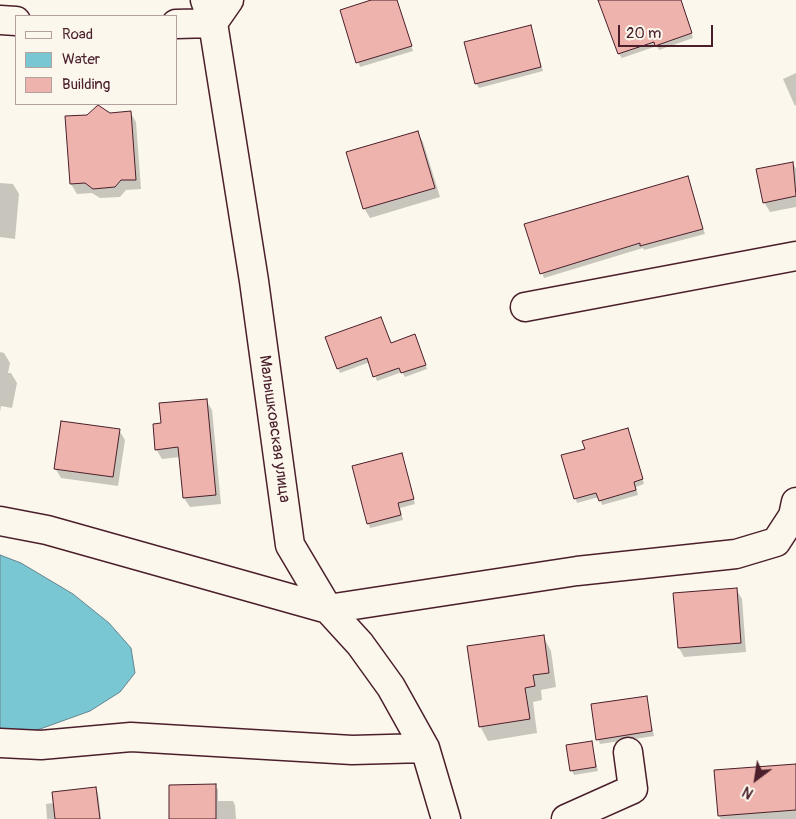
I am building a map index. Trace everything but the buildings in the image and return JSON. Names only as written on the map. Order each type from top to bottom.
[{"type":"street","points":[[178,23],[209,12],[228,0]]},
{"type":"street","name":"Малышковская улица","points":[[209,12],[254,281],[290,545],[328,610],[360,644],[391,687],[425,748],[446,819]]},
{"type":"street","points":[[0,20],[15,21]]},
{"type":"street","points":[[525,307],[796,256]]},
{"type":"street","points":[[0,520],[47,530],[328,610],[577,571],[736,554],[776,542],[793,516],[796,502]]},
{"type":"street","points":[[0,743],[41,745],[131,737],[352,750],[425,748]]},
{"type":"street","points":[[566,819],[633,789],[628,752]]},
{"type":"water","points":[[0,555],[21,563],[73,594],[109,623],[131,648],[135,673],[120,692],[90,711],[40,729],[14,734],[0,733]]}]
